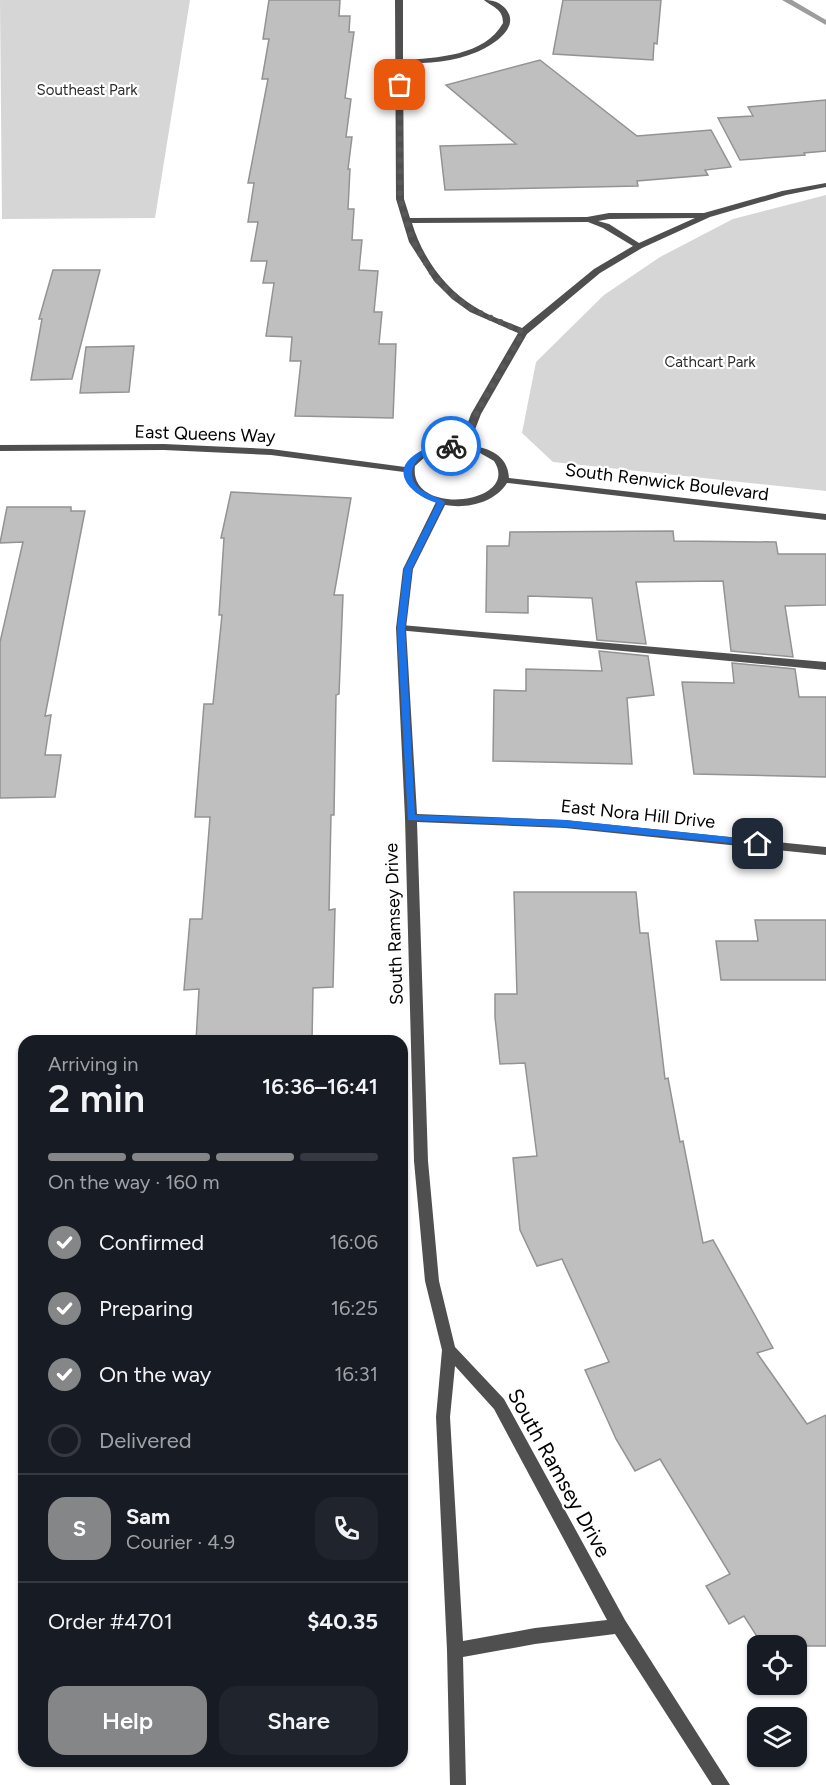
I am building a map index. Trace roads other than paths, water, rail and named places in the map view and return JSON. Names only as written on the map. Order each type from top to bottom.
[{"type":"street","points":[[399,0],[400,199],[413,242],[436,279],[455,297],[473,310],[523,332]]},
{"type":"street","points":[[399,62],[465,54],[498,35],[507,26],[509,19],[506,12],[488,0]]},
{"type":"street","points":[[464,446],[476,414],[523,332],[597,272],[639,246],[708,215],[785,193],[826,185]]},
{"type":"street","points":[[406,221],[587,220],[609,216],[708,215]]},
{"type":"street","points":[[587,220],[606,226],[639,246]]},
{"type":"street","points":[[464,446],[478,449],[499,462],[504,470],[504,480],[498,489],[474,501],[441,502],[415,489],[409,480],[408,470],[412,461],[434,448],[464,446]]},
{"type":"street","name":"East Queens Way","points":[[0,448],[164,447],[271,452],[408,470]]},
{"type":"street","name":"South Renwick Boulevard","points":[[504,480],[826,517]]},
{"type":"street","name":"South Ramsey Drive","points":[[441,502],[408,569],[401,628],[411,818],[421,1161],[432,1281],[449,1350],[443,1417],[455,1650],[458,1785]]},
{"type":"street","points":[[401,628],[826,666]]},
{"type":"street","name":"East Nora Hill Drive","points":[[411,818],[565,824],[826,851]]},
{"type":"street","name":"South Ramsey Drive","points":[[449,1350],[499,1404],[620,1626],[722,1785]]},
{"type":"street","points":[[455,1650],[535,1636],[620,1626]]},
{"type":"waterway","points":[[786,0],[826,23]]},
{"type":"park label","name":"Southeast Park","points":[[87,90]]},
{"type":"park label","name":"Cathcart Park","points":[[710,362]]}]
